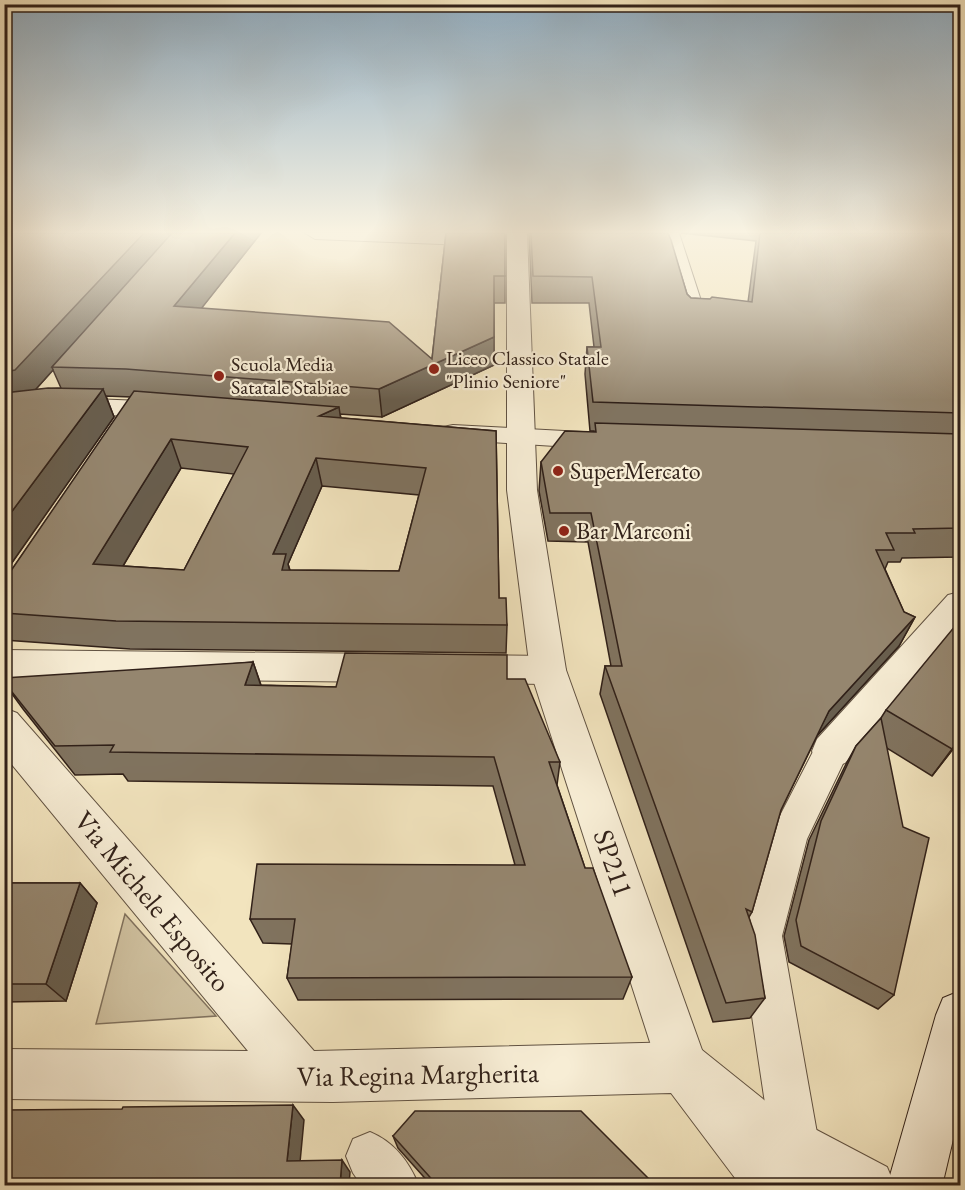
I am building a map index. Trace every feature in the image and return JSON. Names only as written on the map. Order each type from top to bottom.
[{"type":"street","name":"SP211","points":[[519,289],[523,439],[522,490],[548,670],[683,1067]]},
{"type":"street","points":[[686,289],[696,319]]},
{"type":"street","points":[[4,413],[46,397],[195,412]]},
{"type":"street","points":[[116,437],[136,407]]},
{"type":"street","points":[[429,431],[523,439],[629,442]]},
{"type":"street","points":[[785,1167],[761,936],[788,837],[831,751],[960,604]]},
{"type":"street","points":[[4,664],[548,670]]},
{"type":"street","name":"Via Michele Esposito","points":[[4,724],[14,739],[303,1077]]},
{"type":"street","points":[[914,1185],[960,1015]]},
{"type":"street","points":[[683,1067],[754,1126],[785,1167],[868,1185]]},
{"type":"street","name":"Via Regina Margherita","points":[[4,1074],[303,1077],[683,1067]]},
{"type":"shaded area","points":[[125,914],[216,1016],[96,1024]]},
{"type":"building","points":[[4,289],[92,289],[15,370],[4,372]]},
{"type":"building","points":[[122,289],[189,289],[174,306],[389,322],[432,359],[440,289],[494,289],[494,337],[379,389],[126,369],[52,367]]},
{"type":"building","points":[[593,289],[685,289],[691,298],[710,299],[712,297],[752,302],[754,289],[960,289],[960,413],[593,402],[587,347],[601,347]]},
{"type":"building","points":[[48,388],[103,389],[4,522],[4,393]]},
{"type":"building","points":[[134,391],[339,407],[319,416],[496,431],[499,598],[506,598],[507,625],[116,621],[4,613],[4,581]],"holes":[[[171,439],[248,447],[184,570],[93,564]],[[316,458],[426,468],[399,571],[282,570],[286,554],[273,554]]]},
{"type":"building","points":[[595,423],[960,434],[960,528],[913,529],[915,533],[886,533],[894,550],[876,550],[904,612],[915,617],[829,711],[781,810],[752,912],[746,909],[755,935],[765,998],[726,1003],[605,666],[622,666],[591,513],[550,513],[541,462],[565,431],[596,432]]},
{"type":"building","points":[[960,620],[960,739],[952,749],[886,710]]},
{"type":"building","points":[[345,653],[507,655],[507,679],[525,679],[560,762],[549,762],[585,868],[593,868],[632,977],[287,978],[295,919],[250,919],[257,864],[525,865],[494,757],[110,752],[114,745],[55,746],[4,682],[4,678],[253,662],[245,685],[336,687]]},
{"type":"building","points":[[881,718],[903,827],[929,838],[894,995],[801,946],[796,920],[821,821],[856,746]]},
{"type":"building","points":[[4,883],[80,883],[46,984],[4,984]]},
{"type":"building","points":[[293,1105],[287,1161],[342,1160],[340,1185],[4,1185],[4,1110]]},
{"type":"building","points":[[415,1111],[581,1111],[655,1185],[437,1185],[393,1136]]},
{"type":"place","name":"Liceo Classico Statale \"Plinio Seniore\"","points":[[434,369]]},
{"type":"place","name":"Scuola Media Satatale Stabiae","points":[[219,376]]},
{"type":"place","name":"SuperMercato","points":[[558,471]]},
{"type":"place","name":"Bar Marconi","points":[[564,531]]}]
